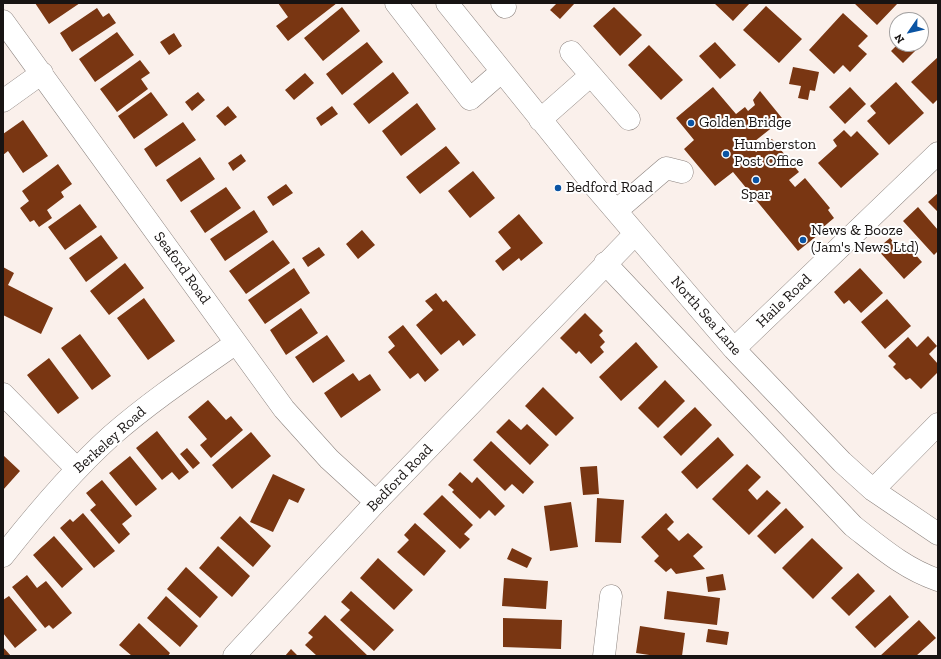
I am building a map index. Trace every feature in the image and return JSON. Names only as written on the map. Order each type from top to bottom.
[{"type":"street","points":[[396,3],[470,99],[501,72]]},
{"type":"street","name":"North Sea Lane","points":[[446,3],[540,120],[635,234],[734,349],[842,462],[873,490],[938,534]]},
{"type":"street","name":"Seaford Road","points":[[3,21],[42,72],[284,409],[329,459],[376,502]]},
{"type":"street","points":[[571,52],[629,119]]},
{"type":"street","points":[[3,101],[42,72]]},
{"type":"street","points":[[540,120],[591,75]]},
{"type":"street","name":"Haile Road","points":[[734,349],[938,153]]},
{"type":"street","points":[[616,211],[666,168],[682,172]]},
{"type":"street","name":"Bedford Road","points":[[234,656],[376,502],[635,234]]},
{"type":"street","points":[[605,264],[853,526],[889,555],[913,570],[938,580]]},
{"type":"street","name":"Berkeley Road","points":[[3,556],[77,469],[111,436],[152,403],[236,343]]},
{"type":"street","points":[[3,394],[77,469]]},
{"type":"street","points":[[873,490],[938,424]]},
{"type":"street","points":[[604,656],[611,596]]},
{"type":"building","points":[[35,3],[80,3],[49,24]]},
{"type":"building","points":[[278,3],[337,3],[288,41],[276,26],[288,17]]},
{"type":"building","points":[[557,3],[575,3],[560,19],[550,10]]},
{"type":"building","points":[[714,3],[750,3],[733,21]]},
{"type":"building","points":[[854,3],[898,3],[877,25]]},
{"type":"building","points":[[766,6],[802,39],[779,63],[743,30]]},
{"type":"building","points":[[342,7],[360,31],[323,61],[304,38]]},
{"type":"building","points":[[614,7],[642,35],[620,56],[593,26]]},
{"type":"building","points":[[97,8],[103,17],[109,13],[116,23],[72,52],[60,33]]},
{"type":"building","points":[[843,13],[868,36],[858,46],[867,54],[850,72],[843,65],[834,74],[809,50]]},
{"type":"building","points":[[117,32],[134,55],[95,82],[79,59]]},
{"type":"building","points":[[174,33],[182,46],[169,55],[160,42]]},
{"type":"building","points":[[367,42],[383,62],[342,95],[326,74]]},
{"type":"building","points":[[715,42],[736,65],[720,79],[699,56]]},
{"type":"building","points":[[649,45],[683,80],[661,100],[628,65]]},
{"type":"building","points":[[892,52],[914,52],[903,63]]},
{"type":"building","points":[[938,57],[938,99],[933,104],[911,82]]},
{"type":"building","points":[[140,60],[150,73],[141,79],[148,89],[117,112],[100,89]]},
{"type":"building","points":[[793,67],[819,72],[815,91],[810,90],[808,100],[798,98],[801,86],[789,84]]},
{"type":"building","points":[[393,72],[409,93],[369,124],[353,104]]},
{"type":"building","points":[[305,73],[314,83],[294,100],[285,90]]},
{"type":"building","points":[[896,82],[924,113],[889,145],[867,121],[876,113],[870,106]]},
{"type":"building","points":[[713,87],[736,114],[745,107],[748,111],[755,105],[753,100],[760,91],[786,123],[777,130],[774,126],[750,145],[756,152],[772,139],[799,172],[789,180],[795,187],[805,178],[830,208],[828,210],[834,218],[821,229],[823,231],[798,251],[733,172],[715,186],[684,149],[694,140],[676,118]]},
{"type":"building","points":[[850,87],[866,104],[845,124],[829,107]]},
{"type":"building","points":[[151,92],[168,115],[134,139],[118,116]]},
{"type":"building","points":[[198,92],[205,100],[192,111],[185,102]]},
{"type":"building","points":[[417,103],[436,129],[401,156],[382,131]]},
{"type":"building","points":[[228,106],[237,117],[225,126],[216,116]]},
{"type":"building","points":[[332,106],[338,114],[321,126],[316,118]]},
{"type":"building","points":[[23,120],[48,156],[23,173],[8,151],[3,155],[3,134]]},
{"type":"building","points":[[183,122],[196,140],[156,167],[144,149]]},
{"type":"building","points":[[844,130],[851,137],[857,131],[879,154],[841,188],[818,163],[837,146],[833,140]]},
{"type":"building","points":[[446,146],[460,163],[420,194],[406,177]]},
{"type":"building","points":[[241,154],[246,161],[233,171],[228,163]]},
{"type":"building","points":[[200,157],[215,179],[181,202],[166,180]]},
{"type":"building","points":[[58,164],[72,184],[61,192],[64,197],[47,210],[52,218],[39,227],[34,220],[30,222],[20,208],[29,201],[22,191]]},
{"type":"building","points":[[473,171],[495,198],[470,218],[448,191]]},
{"type":"building","points":[[286,184],[293,193],[273,206],[267,197]]},
{"type":"building","points":[[226,187],[241,208],[205,233],[190,211]]},
{"type":"building","points":[[938,193],[938,212],[928,202]]},
{"type":"building","points":[[80,204],[97,227],[65,250],[48,227]]},
{"type":"building","points":[[918,207],[938,230],[938,251],[934,255],[903,221]]},
{"type":"building","points":[[254,210],[268,232],[225,261],[210,239]]},
{"type":"building","points":[[519,214],[543,243],[521,261],[519,258],[503,271],[495,261],[511,248],[498,232]]},
{"type":"building","points":[[362,230],[375,245],[358,259],[346,244]]},
{"type":"building","points":[[101,235],[118,258],[86,282],[69,258]]},
{"type":"building","points":[[890,238],[900,249],[906,244],[922,262],[904,279],[877,249]]},
{"type":"building","points":[[273,240],[290,263],[246,294],[229,271]]},
{"type":"building","points":[[319,247],[325,255],[308,267],[302,258]]},
{"type":"building","points":[[125,263],[144,288],[109,315],[90,291]]},
{"type":"building","points":[[3,267],[14,273],[8,285],[53,308],[41,334],[3,315]]},
{"type":"building","points":[[294,268],[310,293],[265,324],[248,300]]},
{"type":"building","points":[[860,268],[883,293],[861,313],[849,300],[844,304],[834,292]]},
{"type":"building","points":[[436,293],[443,302],[446,300],[476,335],[463,346],[459,340],[441,355],[416,325],[433,310],[425,301]]},
{"type":"building","points":[[144,298],[175,341],[148,360],[117,318]]},
{"type":"building","points":[[887,299],[911,326],[885,349],[861,322]]},
{"type":"building","points":[[301,308],[318,333],[286,355],[270,330]]},
{"type":"building","points":[[585,313],[603,331],[599,335],[605,342],[600,347],[604,352],[591,364],[579,351],[576,354],[560,338]]},
{"type":"building","points":[[403,325],[439,370],[425,382],[418,373],[410,379],[388,352],[395,346],[388,337]]},
{"type":"building","points":[[80,334],[111,376],[92,390],[61,348]]},
{"type":"building","points":[[327,335],[345,361],[313,383],[295,357]]},
{"type":"building","points":[[928,336],[937,346],[929,354],[938,364],[938,372],[921,389],[910,378],[906,380],[893,367],[896,364],[888,356],[908,337],[917,347]]},
{"type":"building","points":[[636,342],[658,367],[621,401],[599,377]]},
{"type":"building","points":[[49,358],[79,398],[58,414],[27,375]]},
{"type":"building","points":[[353,373],[359,381],[370,374],[381,390],[341,418],[324,393]]},
{"type":"building","points":[[665,380],[685,401],[658,428],[638,408]]},
{"type":"building","points":[[543,387],[574,418],[556,436],[525,406]]},
{"type":"building","points":[[208,400],[226,420],[231,416],[243,430],[211,458],[200,445],[207,439],[188,417]]},
{"type":"building","points":[[695,407],[712,425],[681,456],[663,437]]},
{"type":"building","points":[[509,419],[521,430],[527,424],[549,445],[530,465],[496,432]]},
{"type":"building","points":[[157,431],[189,472],[179,480],[172,472],[162,480],[136,448]]},
{"type":"building","points":[[251,432],[271,456],[232,489],[212,465]]},
{"type":"building","points":[[718,437],[734,455],[697,489],[681,472]]},
{"type":"building","points":[[491,441],[534,482],[523,494],[512,484],[505,491],[473,460]]},
{"type":"building","points":[[187,448],[200,463],[193,469],[180,454]]},
{"type":"building","points":[[3,455],[20,471],[3,490]]},
{"type":"building","points":[[130,456],[157,489],[136,506],[109,473]]},
{"type":"building","points":[[747,464],[761,477],[748,490],[757,500],[767,490],[781,503],[749,535],[712,499]]},
{"type":"building","points":[[597,466],[599,494],[583,495],[580,467]]},
{"type":"building","points":[[460,472],[472,483],[477,477],[505,506],[495,516],[489,510],[480,519],[452,492],[454,490],[448,485]]},
{"type":"building","points":[[273,474],[305,489],[298,503],[289,499],[273,532],[250,522]]},
{"type":"building","points":[[102,480],[132,516],[122,524],[130,534],[119,544],[90,510],[96,505],[86,493]]},
{"type":"building","points":[[442,495],[473,525],[464,534],[470,539],[460,549],[423,514]]},
{"type":"building","points":[[597,498],[624,500],[621,543],[595,542]]},
{"type":"building","points":[[571,502],[578,547],[550,551],[544,506]]},
{"type":"building","points":[[786,508],[804,527],[775,554],[757,536]]},
{"type":"building","points":[[83,513],[115,551],[94,568],[60,528],[70,519],[73,522]]},
{"type":"building","points":[[666,513],[674,522],[667,529],[679,541],[688,533],[703,547],[693,556],[705,569],[676,574],[671,568],[666,572],[654,561],[659,556],[641,537]]},
{"type":"building","points":[[240,516],[271,546],[253,567],[220,538]]},
{"type":"building","points":[[415,523],[446,551],[424,576],[397,552],[409,540],[404,535]]},
{"type":"building","points":[[54,536],[83,569],[62,588],[33,555]]},
{"type":"building","points":[[812,538],[843,568],[813,599],[782,568]]},
{"type":"building","points":[[218,546],[250,576],[232,597],[199,568]]},
{"type":"building","points":[[512,548],[532,558],[527,568],[507,559]]},
{"type":"building","points":[[378,558],[413,590],[394,610],[360,578]]},
{"type":"building","points":[[186,567],[218,597],[200,618],[167,589]]},
{"type":"building","points":[[858,573],[875,591],[849,616],[831,598]]},
{"type":"building","points":[[723,574],[726,590],[708,592],[706,577]]},
{"type":"building","points":[[27,575],[37,588],[46,581],[72,613],[53,629],[49,625],[45,628],[12,587]]},
{"type":"building","points":[[504,578],[548,581],[546,609],[502,606]]},
{"type":"building","points":[[351,591],[394,630],[374,651],[340,620],[350,610],[341,602]]},
{"type":"building","points":[[667,591],[720,598],[717,625],[664,619]]},
{"type":"building","points":[[890,595],[909,617],[875,648],[855,627]]},
{"type":"building","points":[[9,596],[37,630],[15,648],[3,633],[3,600]]},
{"type":"building","points":[[166,596],[198,626],[180,647],[147,618]]},
{"type":"building","points":[[325,615],[368,656],[317,656],[305,645],[313,637],[308,633]]},
{"type":"building","points":[[503,618],[562,620],[561,649],[503,647]]},
{"type":"building","points":[[919,620],[936,638],[916,656],[880,656]]},
{"type":"building","points":[[139,623],[170,653],[168,656],[132,656],[119,645]]},
{"type":"building","points":[[640,626],[685,633],[682,656],[656,656],[636,653]]},
{"type":"building","points":[[708,629],[729,632],[727,645],[706,642]]},
{"type":"building","points":[[3,647],[11,656],[3,656]]},
{"type":"building","points":[[291,649],[298,656],[285,656]]},
{"type":"place","name":"Golden Bridge","points":[[691,123]]},
{"type":"place","name":"Humberston Post Office","points":[[726,154]]},
{"type":"place","name":"Spar","points":[[756,180]]},
{"type":"place","name":"Bedford Road","points":[[558,188]]},
{"type":"place","name":"News & Booze (Jam's News Ltd)","points":[[803,240]]}]
